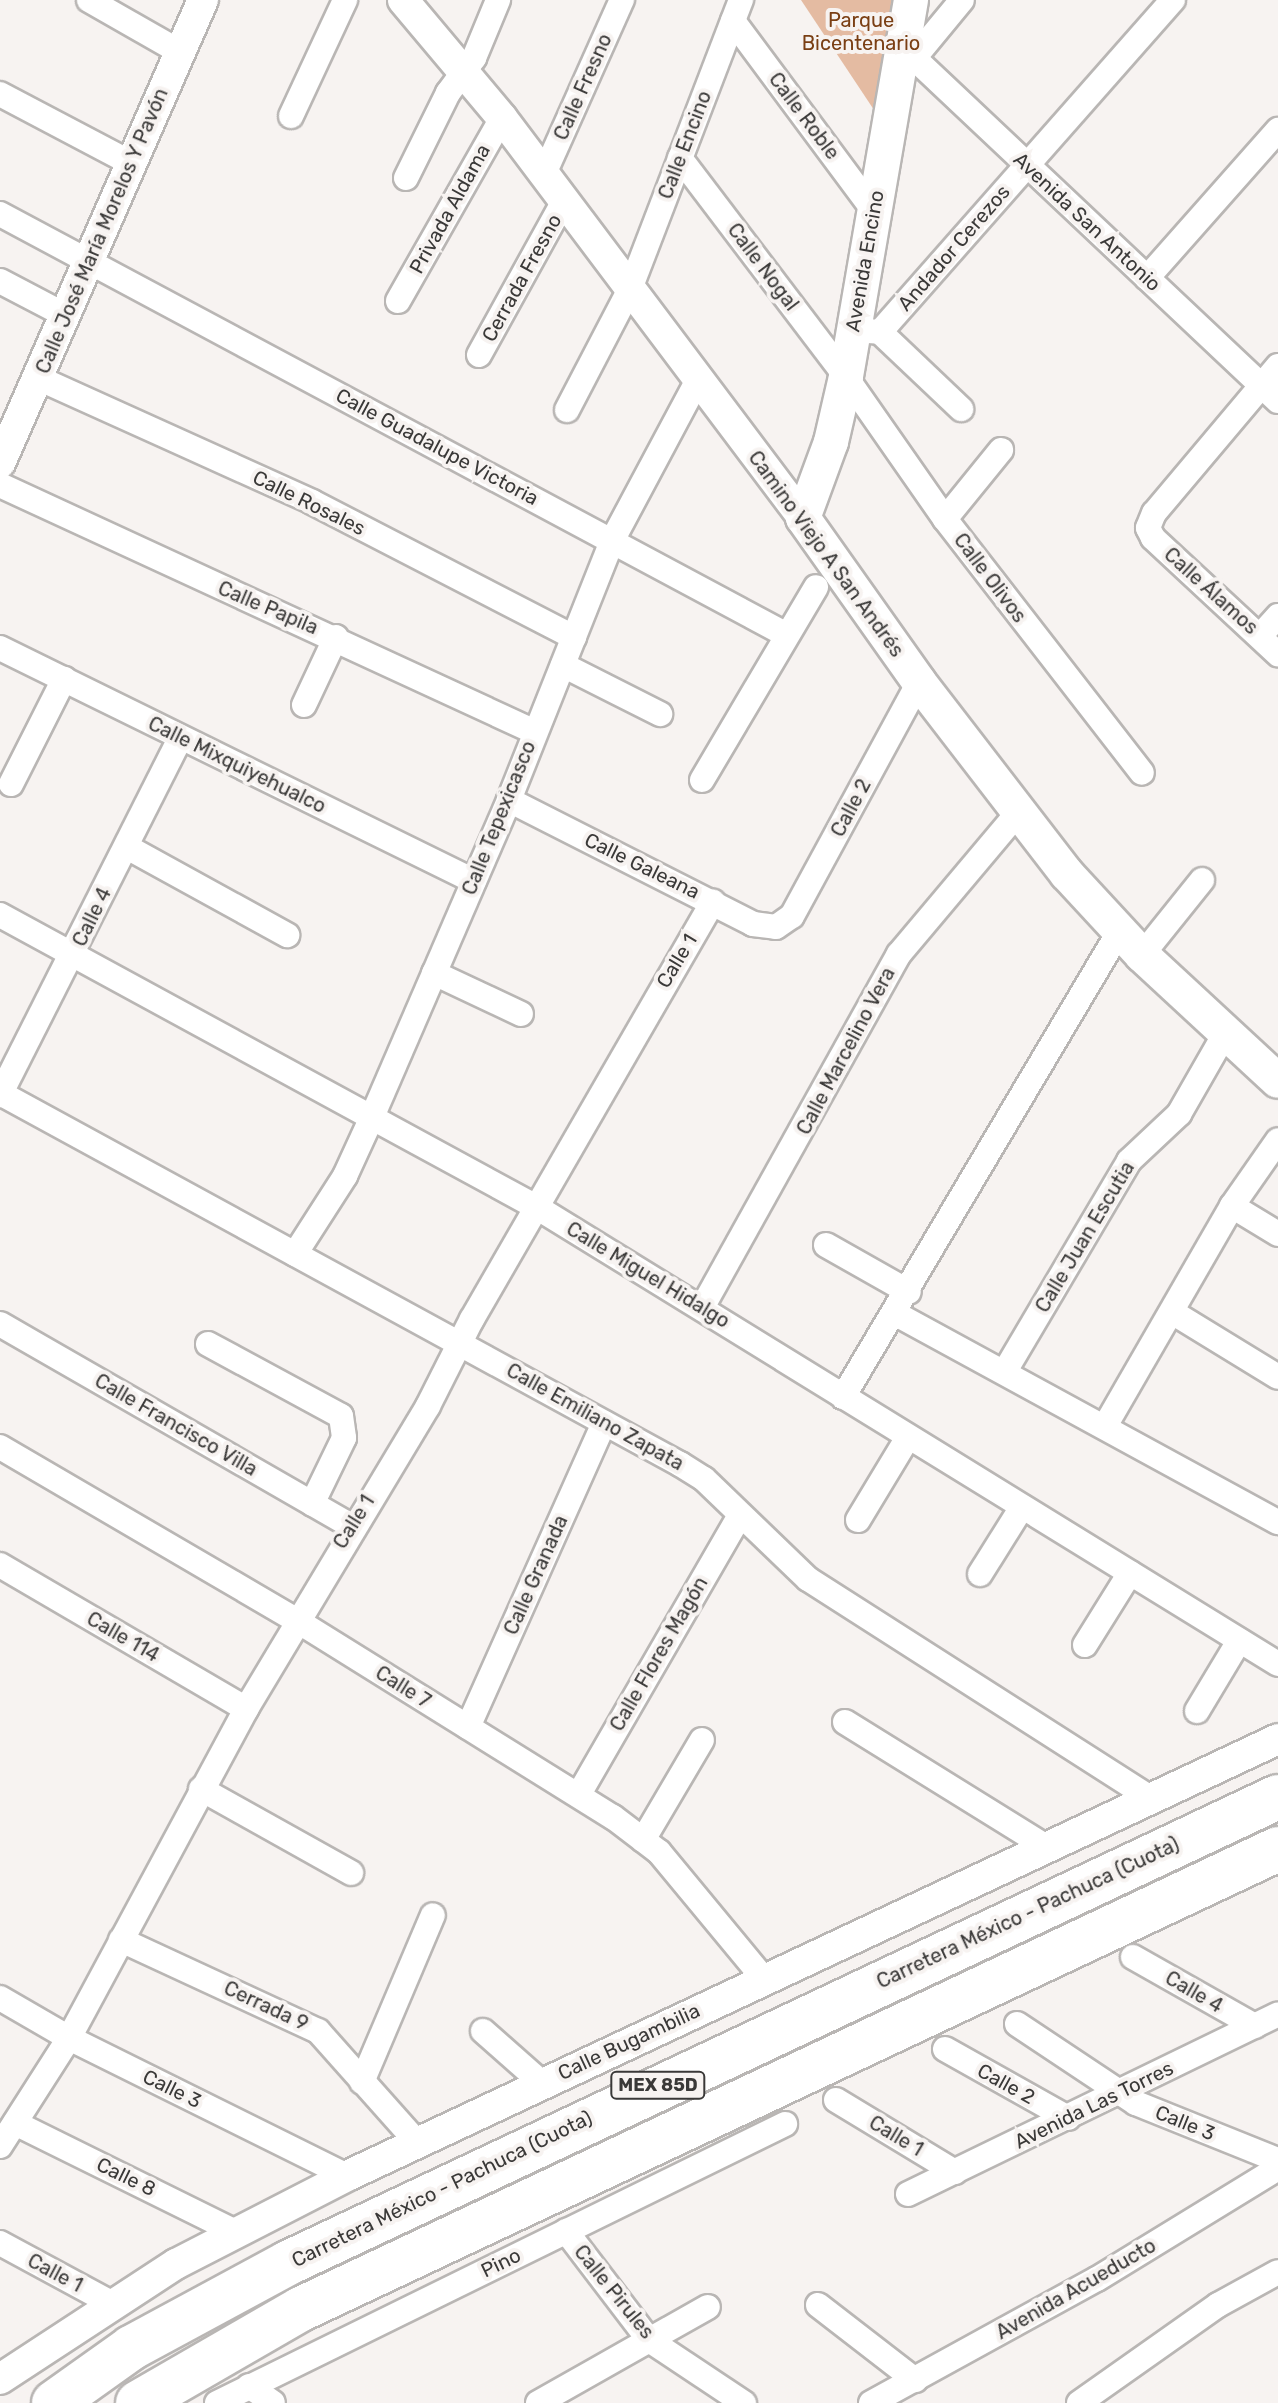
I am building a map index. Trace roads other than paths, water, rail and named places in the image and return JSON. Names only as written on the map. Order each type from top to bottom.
[{"type":"highway","name":"Carretera México - Pachuca (Cuota)","points":[[54,2403],[131,2348],[288,2263],[1278,1797]]},
{"type":"highway","name":"MEX 85D","points":[[138,2403],[316,2302],[1278,1849]]},
{"type":"main road","name":"Avenida Encino","points":[[803,518],[831,442],[846,377],[867,331],[874,211],[908,52],[911,0]]},
{"type":"main road","name":"Camino Viejo A San Andrés","points":[[803,518],[1017,814],[1130,944],[1275,1073]]},
{"type":"street","points":[[89,0],[180,52]]},
{"type":"street","name":"Calle José María Morelos Y Pavón","points":[[3,446],[38,378],[203,0]]},
{"type":"street","points":[[291,116],[345,0]]},
{"type":"street","name":"Camino Viejo A San Andrés","points":[[403,0],[502,118],[803,518]]},
{"type":"street","points":[[406,178],[464,70],[479,50],[498,0]]},
{"type":"street","name":"Calle Fresno","points":[[544,174],[622,0]]},
{"type":"street","points":[[908,52],[962,0]]},
{"type":"street","name":"Andador Cerezos","points":[[867,331],[1026,165],[1173,0]]},
{"type":"street","name":"Calle Encino","points":[[567,410],[630,289],[737,11]]},
{"type":"street","name":"Calle Roble","points":[[737,11],[874,211]]},
{"type":"street","name":"Avenida San Antonio","points":[[908,52],[1269,393]]},
{"type":"street","points":[[0,94],[131,163]]},
{"type":"street","name":"Privada Aldama","points":[[398,301],[502,118]]},
{"type":"street","points":[[1147,278],[1278,130]]},
{"type":"street","name":"Calle Nogal","points":[[680,158],[846,377]]},
{"type":"street","name":"Cerrada Fresno","points":[[479,355],[564,201]]},
{"type":"street","name":"Calle Guadalupe Victoria","points":[[0,214],[613,539],[785,634]]},
{"type":"street","points":[[0,281],[65,315]]},
{"type":"street","points":[[867,331],[961,409]]},
{"type":"street","points":[[1269,393],[1278,366]]},
{"type":"street","name":"Calle Olivos","points":[[846,377],[945,519],[1142,773]]},
{"type":"street","name":"Calle Rosales","points":[[38,378],[312,502],[574,637]]},
{"type":"street","name":"Calle Tepexicasco","points":[[295,1254],[345,1176],[509,800],[613,539],[698,380]]},
{"type":"street","name":"Calle Álamos","points":[[1269,393],[1154,513],[1148,528],[1153,538],[1278,654]]},
{"type":"street","points":[[945,519],[1001,450]]},
{"type":"street","name":"Calle Papila","points":[[0,485],[336,637],[535,732]]},
{"type":"street","points":[[702,780],[785,634],[816,587]]},
{"type":"street","points":[[1260,636],[1278,616]]},
{"type":"street","points":[[304,705],[336,637]]},
{"type":"street","name":"Calle Mixquiyehualco","points":[[0,648],[474,881]]},
{"type":"street","points":[[563,665],[660,714]]},
{"type":"street","points":[[11,784],[64,679]]},
{"type":"street","name":"Calle 2","points":[[776,927],[792,916],[919,682]]},
{"type":"street","name":"Calle 4","points":[[0,1094],[74,953],[180,738]]},
{"type":"street","name":"Calle Galeana","points":[[509,800],[753,924],[776,927]]},
{"type":"street","name":"Calle Marcelino Vera","points":[[703,1306],[899,954],[1017,814]]},
{"type":"street","points":[[127,847],[287,935]]},
{"type":"street","points":[[843,1397],[1130,944],[1202,880]]},
{"type":"street","name":"Calle 1","points":[[0,2146],[69,2038],[201,1789],[296,1620],[351,1526],[428,1406],[461,1342],[713,901]]},
{"type":"street","name":"Calle Miguel Hidalgo","points":[[0,915],[538,1208],[703,1306],[843,1397],[1278,1664]]},
{"type":"street","points":[[434,973],[521,1014]]},
{"type":"street","name":"Calle Juan Escutia","points":[[1005,1371],[1129,1161],[1179,1114],[1226,1032]]},
{"type":"street","name":"Calle Emiliano Zapata","points":[[0,1094],[461,1342],[704,1479],[808,1579],[1152,1799]]},
{"type":"street","points":[[1105,1426],[1232,1206],[1278,1140]]},
{"type":"street","points":[[1232,1206],[1278,1234]]},
{"type":"street","points":[[826,1245],[909,1292]]},
{"type":"street","points":[[1172,1312],[1278,1377]]},
{"type":"street","points":[[896,1314],[1278,1522]]},
{"type":"street","name":"Calle Francisco Villa","points":[[0,1324],[351,1526]]},
{"type":"street","points":[[208,1344],[341,1416],[344,1438],[312,1504]]},
{"type":"street","name":"Calle Granada","points":[[468,1727],[604,1423]]},
{"type":"street","points":[[858,1520],[908,1437]]},
{"type":"street","name":"Calle 7","points":[[0,1447],[296,1620],[579,1794],[643,1840],[680,1875],[764,1979]]},
{"type":"street","points":[[980,1574],[1022,1507]]},
{"type":"street","name":"Calle Flores Magón","points":[[579,1794],[740,1515]]},
{"type":"street","name":"Calle 114","points":[[0,1565],[246,1709]]},
{"type":"street","points":[[1085,1645],[1130,1573]]},
{"type":"street","points":[[1197,1711],[1239,1641]]},
{"type":"street","points":[[845,1722],[1045,1846]]},
{"type":"street","name":"Calle Bugambilia","points":[[0,2379],[111,2303],[236,2232],[347,2176],[1278,1739]]},
{"type":"street","points":[[643,1840],[702,1740]]},
{"type":"street","points":[[201,1789],[351,1873]]},
{"type":"street","points":[[362,2082],[433,1915]]},
{"type":"street","name":"Cerrada 9","points":[[121,1940],[318,2031],[417,2142]]},
{"type":"street","name":"Calle 4","points":[[1133,1957],[1255,2026]]},
{"type":"street","name":"Calle 3","points":[[0,1998],[69,2038],[347,2176]]},
{"type":"street","name":"Avenida Las Torres","points":[[908,2194],[1122,2093],[1278,2014]]},
{"type":"street","name":"Calle 3","points":[[1017,2024],[1122,2093],[1278,2160]]},
{"type":"street","points":[[483,2031],[542,2083]]},
{"type":"street","name":"Calle 2","points":[[945,2049],[1068,2118]]},
{"type":"street","name":"Calle 1","points":[[836,2100],[955,2172]]},
{"type":"street","name":"Calle 8","points":[[15,2123],[236,2232]]},
{"type":"street","name":"Pino","points":[[217,2403],[785,2124]]},
{"type":"street","name":"Avenida Acueducto","points":[[871,2403],[1097,2279],[1278,2168]]},
{"type":"street","name":"Calle Pirules","points":[[566,2231],[649,2340],[744,2403]]},
{"type":"street","name":"Calle 1","points":[[0,2243],[111,2303]]},
{"type":"street","points":[[1079,2403],[1218,2305],[1278,2272]]},
{"type":"street","points":[[818,2305],[915,2380]]},
{"type":"street","points":[[538,2403],[708,2307]]},
{"type":"street","points":[[249,2386],[273,2403]]},
{"type":"park label","name":"Parque Bicentenario","points":[[861,32]]}]
